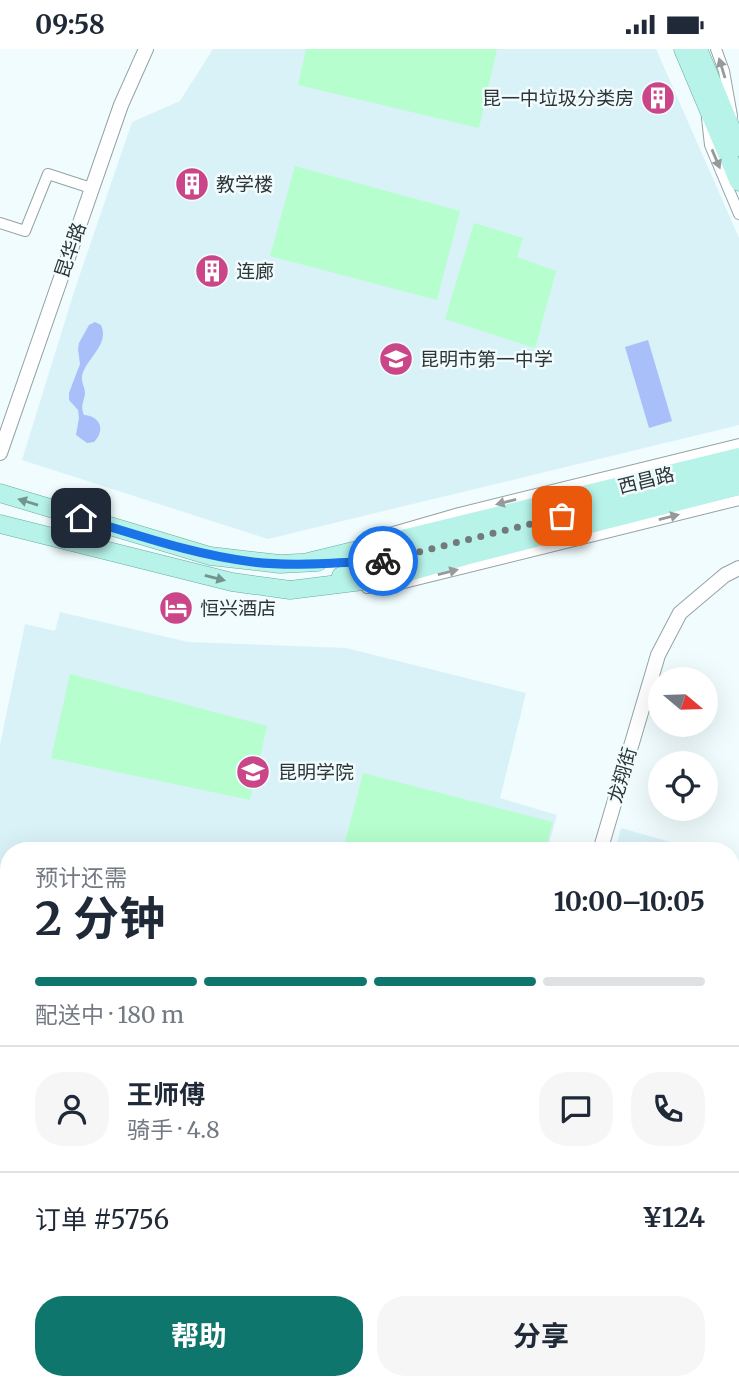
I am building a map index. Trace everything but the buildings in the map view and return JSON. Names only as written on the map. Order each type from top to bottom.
[{"type":"main road","points":[[683,49],[739,182]]},
{"type":"main road","points":[[698,49],[737,141]]},
{"type":"main road","name":"西昌路","points":[[308,562],[739,457]]},
{"type":"main road","name":"西昌路","points":[[308,588],[385,561],[739,471]]},
{"type":"main road","name":"西昌路","points":[[0,524],[232,582],[290,590],[387,578],[739,486]]},
{"type":"main road","name":"西昌路","points":[[0,493],[210,556],[254,562],[385,561]]},
{"type":"street","name":"昆华路","points":[[0,453],[130,80],[146,49]]},
{"type":"street","points":[[716,49],[724,71],[737,141]]},
{"type":"street","points":[[704,102],[710,145],[739,214]]},
{"type":"street","points":[[0,223],[25,231],[48,174],[91,188]]},
{"type":"street","points":[[308,562],[379,535],[739,444]]},
{"type":"street","points":[[308,588],[388,587],[739,500]]},
{"type":"street","name":"龙翔街","points":[[603,842],[658,655],[680,613],[725,575],[739,568]]},
{"type":"street","name":"龙翔街","points":[[610,842],[666,656],[689,617],[739,577]]},
{"type":"shaded area","name":"昆明市第一中学","points":[[213,49],[656,49],[739,238],[739,425],[268,539],[22,460],[74,292],[132,122],[180,101]]},
{"type":"shaded area","name":"昆明学院","points":[[60,612],[188,642],[346,648],[526,693],[500,798],[557,815],[549,842],[0,842],[0,745],[25,624],[55,631]]},
{"type":"shaded area","points":[[621,828],[670,842],[617,842]]},
{"type":"green space","points":[[306,49],[497,49],[479,128],[298,85]]},
{"type":"green space","points":[[295,166],[460,211],[437,300],[270,256]]},
{"type":"green space","points":[[474,223],[523,238],[517,257],[556,271],[535,348],[445,319]]},
{"type":"green space","points":[[70,674],[267,726],[250,800],[51,758]]},
{"type":"green space","points":[[363,773],[553,822],[547,842],[345,842]]},
{"type":"water","points":[[95,322],[101,325],[102,339],[82,376],[85,393],[82,409],[84,415],[94,418],[100,424],[100,433],[94,442],[87,443],[76,435],[78,410],[69,400],[69,393],[80,364],[79,343],[89,325]]},
{"type":"water","points":[[648,340],[672,421],[649,428],[625,347]]},
{"type":"way so far","points":[[383,561],[562,516]]},
{"type":"place","name":"昆一中垃圾分类房","points":[[658,98]]},
{"type":"place","name":"教学楼","points":[[192,184]]},
{"type":"place","name":"连廊","points":[[212,271]]},
{"type":"place","name":"昆明市第一中学","points":[[396,359]]},
{"type":"place","name":"恒兴酒店","points":[[176,608]]},
{"type":"place","name":"昆明学院","points":[[253,772]]},
{"type":"route","points":[[81,518],[210,556],[281,564],[383,561]]}]
